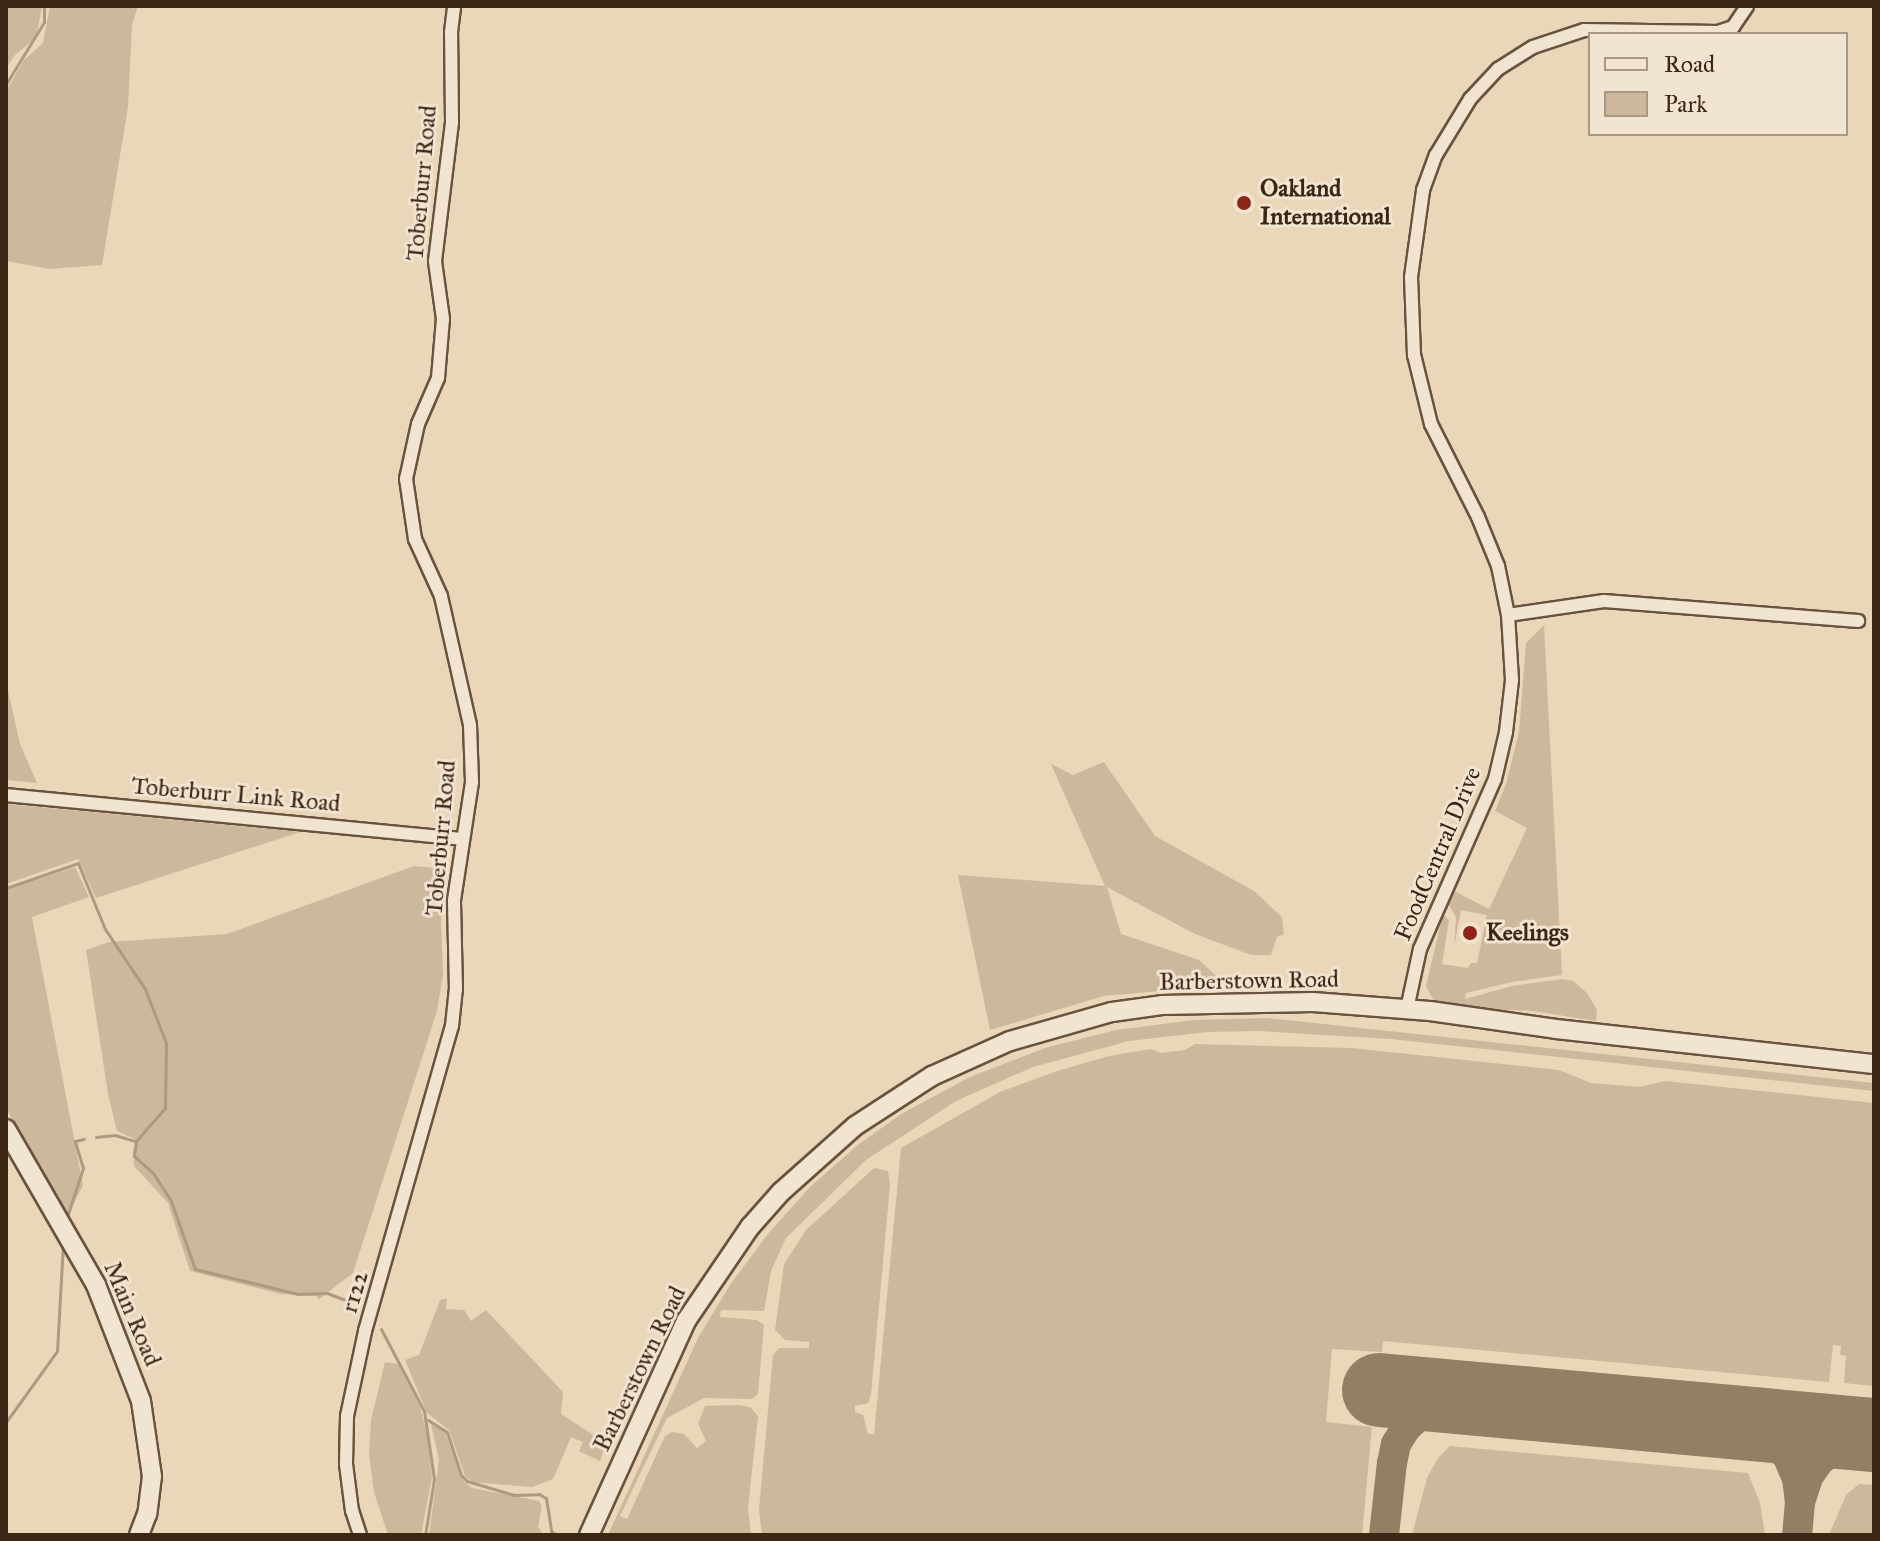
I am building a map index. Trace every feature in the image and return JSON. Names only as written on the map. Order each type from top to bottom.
[{"type":"main road","name":"Barberstown Road","points":[[589,1535],[669,1355],[717,1272],[781,1192],[855,1126],[892,1100],[962,1060],[1010,1041],[1112,1012],[1210,1001],[1313,1002],[1407,1009],[1874,1064]]},
{"type":"main road","name":"Main Road","points":[[6,1129],[96,1285],[141,1401],[152,1476],[147,1514],[139,1535]]},
{"type":"street","name":"Toberburr Road","points":[[442,1066],[456,990],[454,900],[472,782],[470,725],[441,596],[415,539],[406,479],[418,424],[438,378],[443,319],[435,261],[452,122],[451,32],[454,6]]},
{"type":"street","name":"FoodCentral Drive","points":[[1407,1009],[1420,949],[1495,779],[1502,755],[1512,680],[1508,615],[1498,566],[1478,517],[1431,424],[1414,355],[1410,309],[1412,265],[1423,190],[1451,126],[1479,89],[1498,69],[1533,47],[1584,30],[1718,32],[1733,27],[1747,6]]},
{"type":"street","points":[[1508,615],[1604,601],[1858,621]]},
{"type":"street","name":"Toberburr Link Road","points":[[6,795],[461,839]]},
{"type":"street","name":"r122","points":[[360,1535],[352,1511],[346,1464],[347,1416],[365,1331],[442,1066]]},
{"type":"green space","points":[[6,6],[42,6],[36,38],[15,55],[6,68]]},
{"type":"green space","points":[[50,6],[138,6],[132,25],[128,107],[102,265],[50,269],[6,261],[6,91],[24,60],[43,43]]},
{"type":"green space","points":[[1544,625],[1562,975],[1466,993],[1465,999],[1512,986],[1562,979],[1573,981],[1587,993],[1597,1010],[1596,1021],[1533,1011],[1464,1008],[1434,1001],[1426,986],[1443,914],[1449,920],[1442,964],[1468,968],[1471,963],[1477,963],[1487,915],[1461,910],[1454,947],[1456,917],[1449,905],[1454,891],[1489,909],[1527,828],[1495,811],[1506,784],[1519,732],[1526,643]]},
{"type":"green space","points":[[6,681],[20,744],[37,783],[6,780]]},
{"type":"green space","points":[[1104,762],[1155,836],[1254,891],[1282,917],[1284,934],[1277,937],[1271,955],[1251,955],[1195,934],[1107,887],[1121,934],[1199,960],[1226,985],[1104,996],[990,1030],[958,875],[1105,886],[1051,764],[1073,775]]},
{"type":"green space","points":[[6,804],[300,832],[96,898],[78,859],[6,884]]},
{"type":"green space","points":[[414,866],[446,869],[441,921],[443,974],[437,1011],[353,1273],[318,1300],[317,1296],[281,1294],[190,1271],[168,1203],[134,1166],[133,1149],[139,1141],[117,1131],[108,1094],[86,950],[109,942],[227,934]]},
{"type":"green space","points":[[75,867],[89,897],[32,917],[83,1186],[65,1218],[6,1108],[6,890]]},
{"type":"green space","points":[[1267,1018],[1874,1083],[1874,1091],[1391,1039],[1259,1031],[1207,1032],[1129,1041],[1033,1067],[956,1101],[866,1160],[786,1238],[771,1271],[764,1311],[721,1310],[720,1317],[757,1320],[764,1325],[758,1394],[752,1399],[704,1398],[667,1418],[620,1516],[627,1519],[665,1436],[672,1432],[684,1434],[697,1448],[706,1441],[698,1424],[705,1406],[739,1405],[750,1407],[758,1416],[748,1508],[751,1535],[608,1535],[698,1338],[730,1285],[768,1234],[810,1187],[859,1144],[903,1113],[970,1077],[1045,1048],[1116,1030],[1194,1020]]},
{"type":"green space","points":[[1195,1044],[1352,1048],[1559,1070],[1591,1083],[1639,1087],[1666,1081],[1874,1103],[1874,1386],[1844,1383],[1846,1356],[1840,1355],[1841,1346],[1833,1345],[1829,1382],[1383,1341],[1382,1352],[1332,1349],[1326,1422],[1372,1427],[1362,1535],[762,1535],[759,1510],[773,1355],[779,1348],[809,1348],[809,1342],[785,1340],[775,1330],[784,1264],[806,1230],[874,1168],[888,1171],[890,1185],[871,1395],[868,1403],[855,1406],[855,1412],[863,1415],[868,1434],[874,1434],[901,1148],[1000,1092],[1057,1071],[1109,1056],[1151,1049],[1161,1053],[1185,1050]]},
{"type":"green space","points":[[447,1298],[446,1309],[464,1310],[471,1321],[486,1310],[563,1392],[561,1414],[606,1443],[600,1461],[579,1451],[583,1442],[571,1437],[553,1479],[532,1487],[473,1482],[465,1476],[449,1430],[427,1413],[405,1360],[419,1355],[440,1300]]},
{"type":"green space","points":[[385,1362],[398,1364],[420,1406],[427,1435],[432,1477],[421,1535],[388,1535],[374,1492],[369,1454],[371,1420]]},
{"type":"green space","points":[[431,1424],[445,1432],[464,1481],[472,1488],[539,1501],[542,1506],[538,1527],[544,1535],[429,1535],[439,1460]]},
{"type":"green space","points":[[1450,1446],[1748,1473],[1760,1503],[1765,1535],[1412,1535],[1427,1478],[1438,1458]]},
{"type":"green space","points":[[1859,1484],[1874,1485],[1874,1535],[1829,1535],[1846,1495]]},
{"type":"waterway","points":[[6,84],[44,22],[44,6]]},
{"type":"waterway","points":[[6,888],[78,863],[105,929],[145,989],[166,1043],[165,1108],[136,1141],[134,1156],[153,1173],[171,1201],[195,1269],[298,1294],[327,1293],[350,1302]]},
{"type":"waterway","points":[[96,1137],[115,1135],[135,1141]]},
{"type":"waterway","points":[[66,1220],[83,1168],[75,1141],[84,1139]]},
{"type":"waterway","points":[[6,1422],[57,1351],[63,1243]]},
{"type":"waterway","points":[[381,1329],[424,1411],[434,1479],[425,1535]]},
{"type":"waterway","points":[[428,1420],[447,1432],[461,1475],[467,1481],[514,1495],[539,1494],[546,1498],[551,1531],[557,1535]]},
{"type":"taxiway","points":[[1384,1535],[1392,1463],[1396,1444],[1406,1428],[1425,1410],[1447,1401],[1474,1398]]},
{"type":"taxiway","points":[[1732,1422],[1758,1431],[1787,1455],[1797,1478],[1800,1502],[1797,1535]]},
{"type":"taxiway","points":[[1800,1502],[1808,1477],[1819,1461],[1835,1448],[1874,1438]]},
{"type":"runway","points":[[1379,1390],[1874,1435]]},
{"type":"place","name":"Oakland International","points":[[1244,203]]},
{"type":"place","name":"Keelings","points":[[1470,933]]}]
